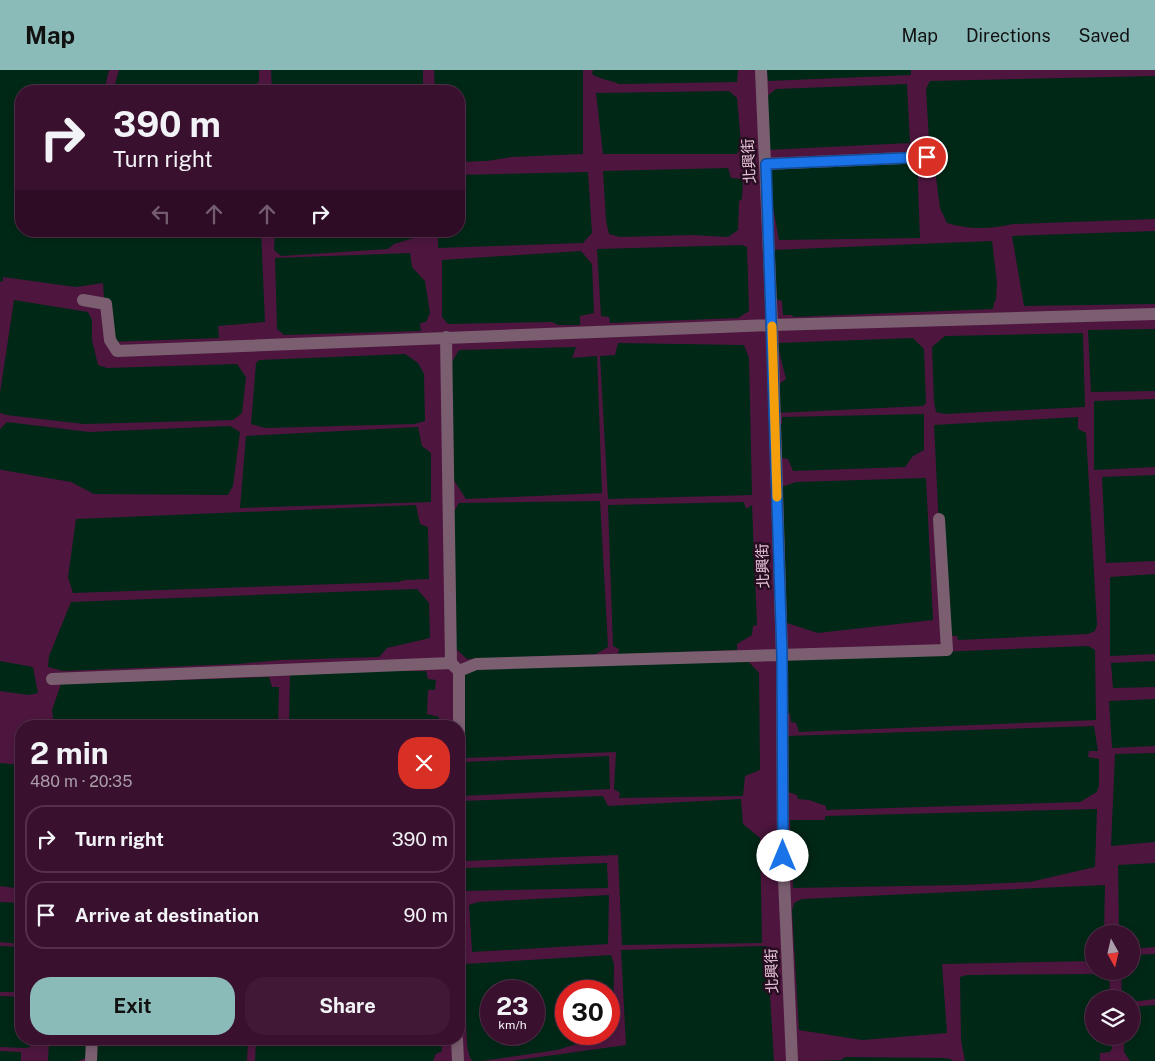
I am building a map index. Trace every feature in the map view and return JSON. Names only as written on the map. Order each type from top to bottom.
[{"type":"street","name":"北興街","points":[[761,70],[772,325],[782,656],[783,856],[792,1061]]},
{"type":"street","points":[[766,164],[927,157]]},
{"type":"street","points":[[83,300],[106,304],[110,340],[117,351],[772,325],[1155,314]]},
{"type":"street","points":[[446,337],[455,667],[458,720]]},
{"type":"street","points":[[52,678],[455,667],[476,664],[947,650],[939,519]]},
{"type":"street","points":[[91,1061],[92,1045]]},
{"type":"street","points":[[457,1045],[458,1061]]},
{"type":"shaded area","points":[[0,70],[109,70],[105,85],[15,85],[15,237],[261,237],[265,322],[218,326],[219,338],[107,342],[103,283],[76,287],[3,277],[3,282],[0,281]]},
{"type":"shaded area","points":[[119,70],[259,70],[259,81],[256,85],[115,85]]},
{"type":"shaded area","points":[[271,70],[423,70],[423,85],[272,85]]},
{"type":"shaded area","points":[[434,70],[583,70],[583,154],[511,157],[465,162],[465,85],[435,85]]},
{"type":"shaded area","points":[[593,70],[738,70],[737,82],[619,84],[595,76],[592,74]]},
{"type":"shaded area","points":[[763,70],[911,70],[911,75],[768,81],[767,72]]},
{"type":"shaded area","points":[[1155,76],[1155,219],[1013,224],[980,228],[963,227],[947,223],[940,208],[935,170],[943,142],[934,146],[929,140],[926,89],[930,81]]},
{"type":"shaded area","points":[[907,84],[910,143],[766,150],[765,98],[776,89]]},
{"type":"shaded area","points":[[729,91],[737,98],[741,143],[737,154],[603,154],[596,93]]},
{"type":"shaded area","points":[[917,162],[920,238],[779,240],[766,169]]},
{"type":"shaded area","points":[[728,168],[731,178],[743,179],[742,199],[739,201],[738,230],[728,237],[692,235],[620,237],[609,234],[606,220],[603,171]]},
{"type":"shaded area","points":[[588,172],[592,233],[583,243],[438,248],[438,237],[465,237],[465,175]]},
{"type":"shaded area","points":[[1155,231],[1155,304],[1024,306],[1012,236]]},
{"type":"shaded area","points":[[275,237],[417,237],[394,244],[388,249],[281,256],[274,250]]},
{"type":"shaded area","points":[[992,241],[997,282],[996,300],[993,309],[793,317],[792,315],[783,315],[782,301],[776,299],[772,250]]},
{"type":"shaded area","points":[[742,245],[747,247],[749,311],[738,318],[610,323],[609,317],[601,316],[597,249]]},
{"type":"shaded area","points":[[581,251],[592,264],[594,313],[580,316],[580,325],[558,325],[552,322],[448,324],[442,317],[442,260]]},
{"type":"shaded area","points":[[410,253],[412,267],[425,281],[430,313],[426,322],[420,323],[421,331],[284,335],[277,329],[275,258]]},
{"type":"shaded area","points":[[14,300],[88,312],[92,320],[92,340],[98,365],[107,368],[237,364],[246,377],[242,413],[233,420],[84,424],[0,413],[0,393]]},
{"type":"shaded area","points":[[1155,329],[1155,391],[1091,392],[1088,330]]},
{"type":"shaded area","points":[[1083,333],[1085,407],[945,414],[936,412],[932,347],[945,336]]},
{"type":"shaded area","points":[[913,338],[924,349],[926,403],[923,406],[776,413],[775,387],[786,379],[777,343]]},
{"type":"shaded area","points":[[618,343],[744,345],[749,358],[752,495],[608,499],[600,356],[615,355]]},
{"type":"shaded area","points":[[576,347],[572,358],[597,356],[602,493],[466,499],[450,474],[450,365],[459,350]]},
{"type":"shaded area","points":[[405,354],[418,363],[424,374],[425,421],[414,424],[265,428],[251,424],[256,363],[259,360]]},
{"type":"shaded area","points":[[1155,399],[1155,467],[1094,470],[1094,401]]},
{"type":"shaded area","points":[[924,414],[924,450],[913,456],[905,467],[793,471],[788,459],[777,457],[777,423],[782,424],[782,417]]},
{"type":"shaded area","points":[[1078,417],[1078,429],[1086,433],[1097,625],[1095,631],[1088,634],[958,640],[957,636],[942,636],[944,628],[934,425]]},
{"type":"shaded area","points":[[7,422],[89,432],[230,426],[240,432],[233,486],[228,495],[94,494],[71,482],[2,470],[0,469],[0,429]]},
{"type":"shaded area","points":[[418,427],[422,446],[431,453],[431,502],[240,508],[246,436]]},
{"type":"shaded area","points":[[1155,475],[1155,561],[1106,563],[1102,477]]},
{"type":"shaded area","points":[[926,478],[933,620],[818,633],[784,622],[781,487],[796,482]]},
{"type":"shaded area","points":[[600,501],[608,647],[596,654],[467,659],[456,649],[452,515],[459,503]]},
{"type":"shaded area","points":[[744,502],[746,509],[752,505],[757,625],[753,626],[752,635],[737,644],[737,650],[618,654],[619,649],[613,646],[608,505]]},
{"type":"shaded area","points":[[416,505],[420,524],[428,527],[429,579],[398,582],[73,593],[68,577],[76,519]]},
{"type":"shaded area","points":[[1155,574],[1155,654],[1110,656],[1110,577]]},
{"type":"shaded area","points":[[417,589],[429,603],[430,638],[387,648],[379,657],[63,671],[48,667],[49,656],[71,602]]},
{"type":"shaded area","points":[[1088,646],[1095,650],[1096,720],[799,732],[796,723],[791,722],[790,714],[785,711],[786,658]]},
{"type":"shaded area","points":[[746,659],[759,673],[760,770],[745,776],[743,796],[619,798],[620,793],[614,789],[616,752],[465,758],[465,720],[462,720],[461,678],[473,669]]},
{"type":"shaded area","points":[[0,661],[33,667],[38,693],[29,695],[0,691]]},
{"type":"shaded area","points":[[1155,661],[1155,687],[1113,688],[1111,663]]},
{"type":"shaded area","points":[[290,671],[426,671],[428,679],[436,680],[435,690],[428,690],[427,714],[439,717],[439,720],[289,720]]},
{"type":"shaded area","points":[[269,677],[272,687],[279,687],[278,720],[53,720],[52,710],[61,684]]},
{"type":"shaded area","points":[[1155,699],[1155,746],[1112,748],[1109,701]]},
{"type":"shaded area","points":[[1094,726],[1098,751],[1089,751],[1088,757],[1099,759],[1099,785],[1097,792],[1080,802],[826,810],[826,806],[809,800],[798,799],[797,795],[788,792],[785,736]]},
{"type":"shaded area","points":[[1155,753],[1155,842],[1111,846],[1115,754]]},
{"type":"shaded area","points":[[609,756],[610,789],[465,796],[465,762]]},
{"type":"shaded area","points":[[0,763],[15,764],[15,888],[0,886]]},
{"type":"shaded area","points":[[603,796],[608,806],[741,799],[743,824],[760,838],[762,943],[622,945],[618,855],[465,861],[465,801]]},
{"type":"shaded area","points":[[1097,809],[1095,867],[1030,882],[793,888],[790,820],[825,820],[825,816]]},
{"type":"shaded area","points":[[607,863],[608,888],[465,891],[465,868]]},
{"type":"shaded area","points":[[1155,863],[1155,947],[1140,948],[1140,925],[1119,925],[1118,865]]},
{"type":"shaded area","points":[[1105,885],[1104,925],[1085,925],[1085,961],[942,964],[947,1033],[862,1040],[799,1030],[792,911],[794,903],[802,899]]},
{"type":"shaded area","points":[[609,895],[608,944],[472,952],[469,905],[478,902]]},
{"type":"shaded area","points":[[0,902],[15,903],[15,943],[0,942]]},
{"type":"shaded area","points":[[0,946],[15,947],[15,992],[0,992]]},
{"type":"shaded area","points":[[767,946],[774,1061],[511,1061],[626,1045],[621,950]]},
{"type":"shaded area","points":[[1155,954],[1155,999],[1140,1001],[1140,990],[1122,990],[1121,980],[1140,980],[1140,955]]},
{"type":"shaded area","points":[[611,955],[614,964],[614,980],[555,980],[555,1045],[573,1045],[557,1050],[482,1061],[473,1061],[470,1058],[467,1046],[465,964]]},
{"type":"shaded area","points":[[1085,974],[1085,980],[1109,980],[1110,990],[1085,990],[1085,1045],[1112,1045],[1110,1052],[1100,1053],[1100,1061],[965,1061],[961,1040],[960,977],[967,975]]},
{"type":"shaded area","points":[[0,996],[15,997],[15,1045],[30,1045],[30,1047],[0,1047]]},
{"type":"shaded area","points":[[1155,1005],[1155,1061],[1130,1061],[1124,1052],[1124,1045],[1140,1045],[1140,1006]]},
{"type":"shaded area","points":[[49,1045],[86,1045],[86,1058],[78,1061],[48,1061]]},
{"type":"shaded area","points":[[94,1045],[248,1045],[247,1061],[95,1061]]},
{"type":"shaded area","points":[[256,1045],[442,1045],[442,1051],[436,1054],[433,1061],[255,1061]]},
{"type":"shaded area","points":[[0,1051],[21,1052],[21,1061],[0,1061]]},
{"type":"shaded area","points":[[845,1057],[944,1058],[951,1059],[952,1061],[812,1061],[841,1060]]},
{"type":"slow traffic","points":[[772,326],[777,497]]},
{"type":"route","points":[[783,856],[782,656],[766,164],[927,157]]}]
